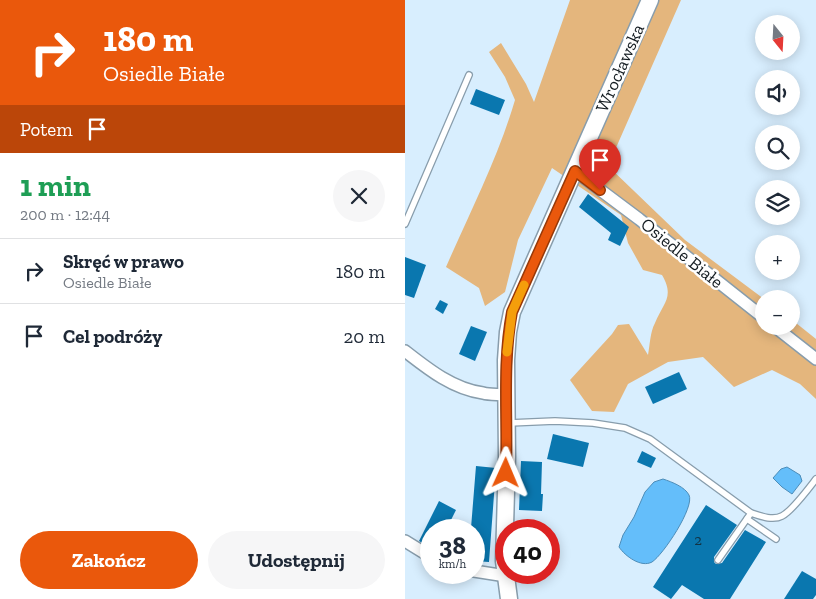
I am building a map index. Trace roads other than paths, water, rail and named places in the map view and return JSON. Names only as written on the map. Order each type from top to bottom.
[{"type":"street","name":"Wrocławska","points":[[505,519],[506,360],[512,312],[650,0]]},
{"type":"street","name":"Osiedle Białe","points":[[575,171],[755,311]]},
{"type":"street","points":[[785,335],[816,359]]},
{"type":"street","points":[[405,350],[436,375],[481,393],[506,395]]},
{"type":"street","points":[[405,541],[420,550]]},
{"type":"street","name":"Wrocławska","points":[[507,584],[509,599]]},
{"type":"lane","points":[[405,224],[469,75]]},
{"type":"lane","points":[[507,424],[555,421],[593,423],[625,428],[650,440],[751,513],[769,518],[781,517],[804,496],[816,479]]},
{"type":"lane","points":[[718,560],[751,513]]},
{"type":"lane","points":[[747,520],[776,540]]},
{"type":"water","points":[[787,467],[800,475],[802,481],[792,494],[773,478],[781,469]]},
{"type":"water","points":[[663,479],[685,490],[689,495],[690,501],[683,520],[657,558],[648,563],[638,562],[625,554],[619,547],[623,535],[634,517],[645,492],[654,482]]}]
